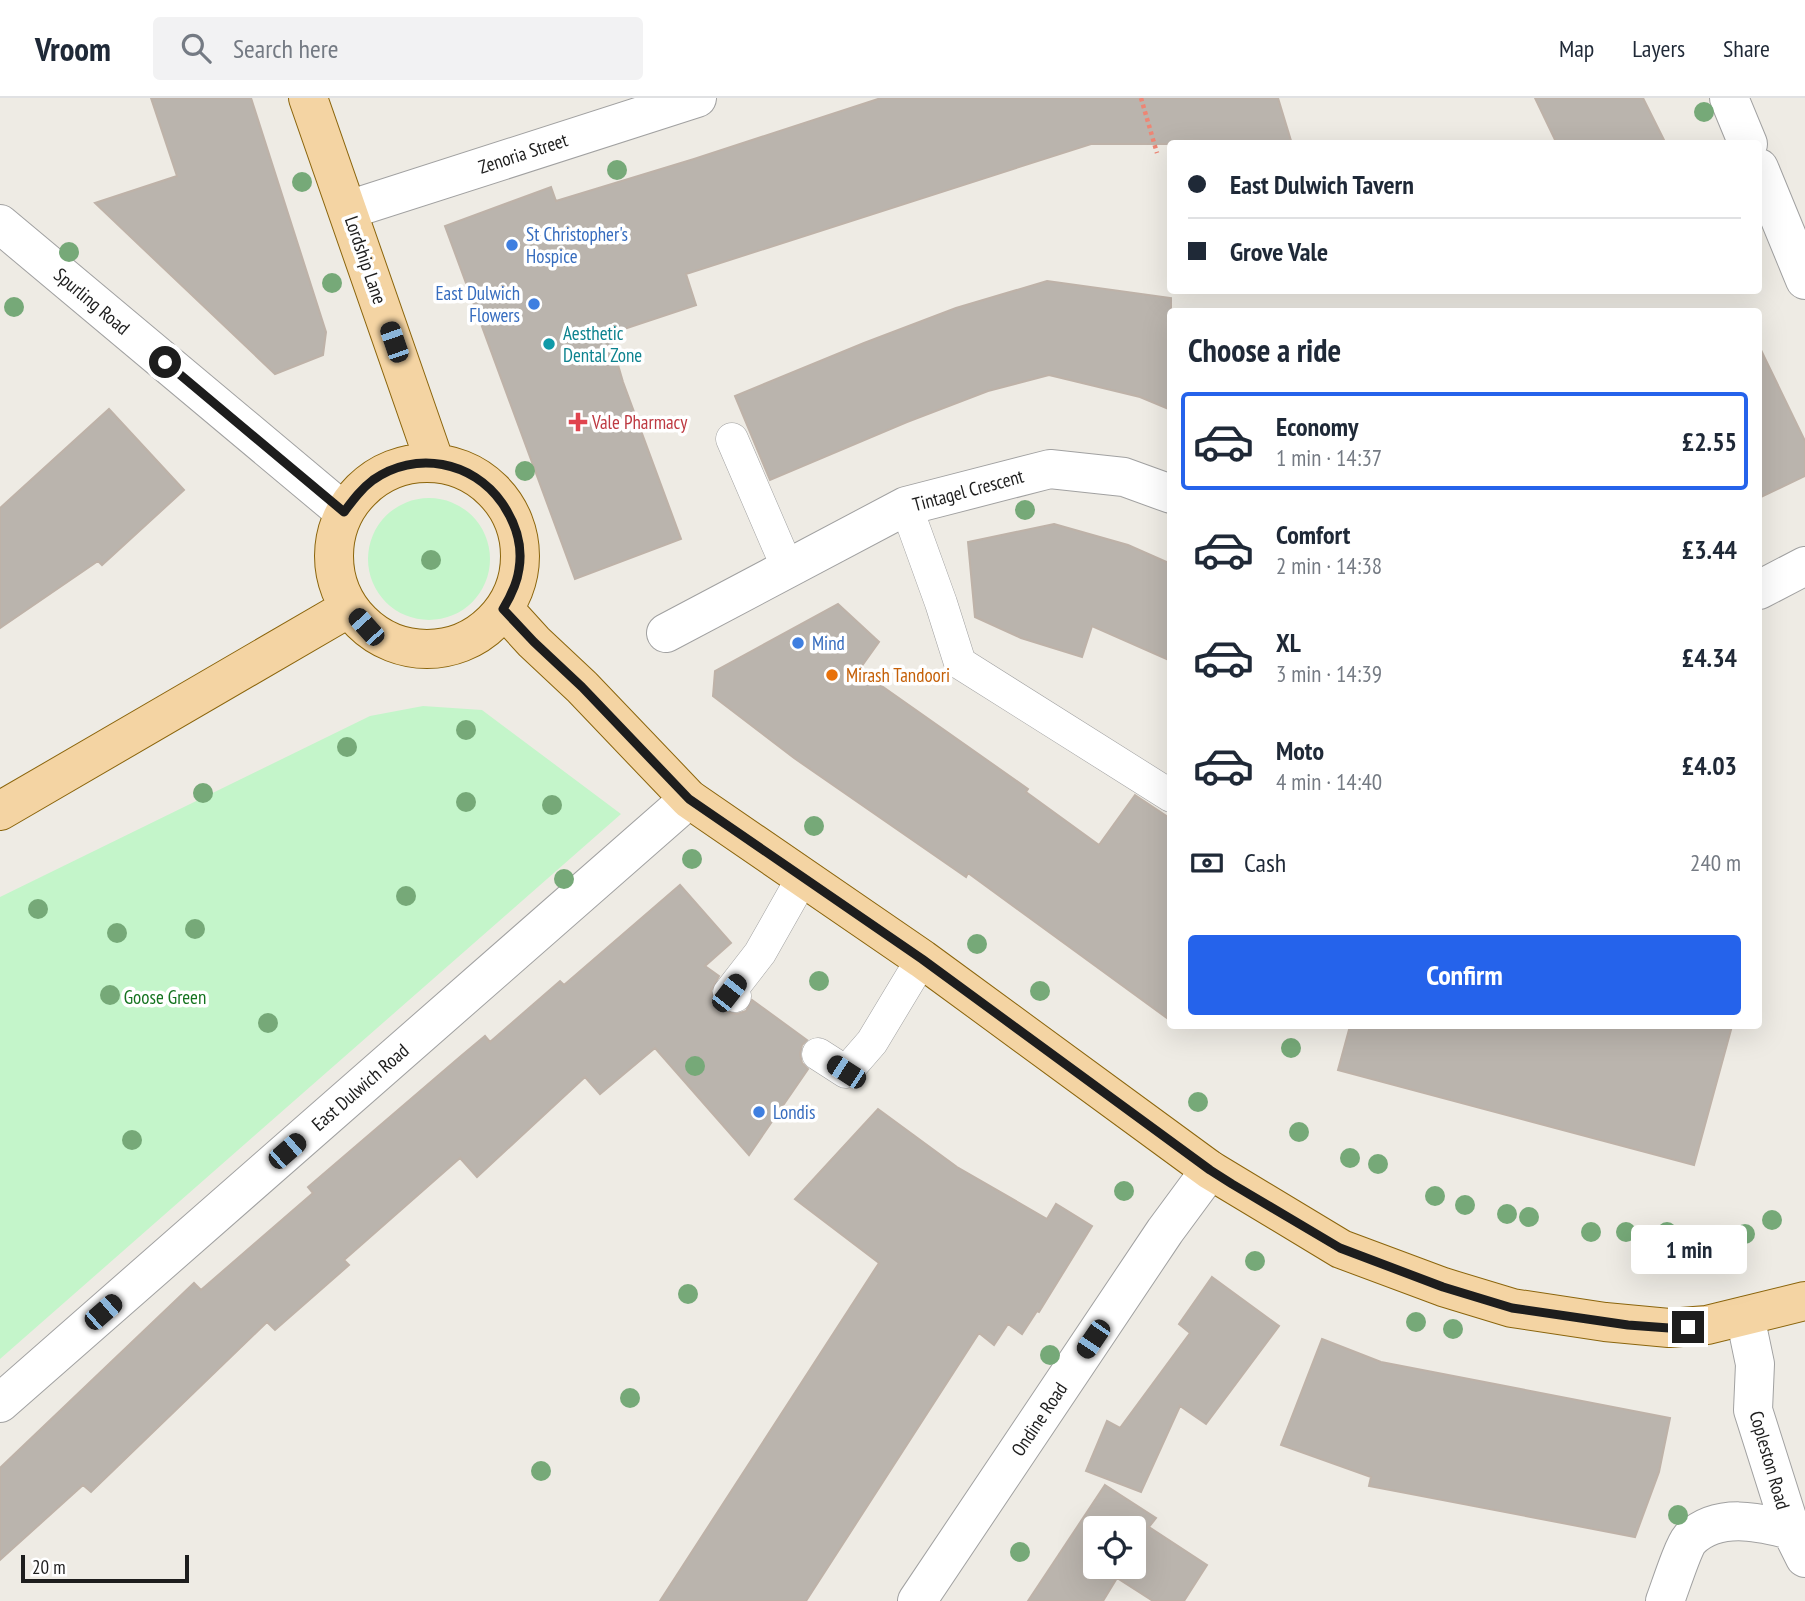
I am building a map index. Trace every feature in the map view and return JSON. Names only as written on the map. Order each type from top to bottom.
[{"type":"main road","name":"Lordship Lane","points":[[308,98],[435,463]]},
{"type":"main road","points":[[414,463],[435,463],[458,468],[477,477],[494,492],[512,517],[520,546],[519,569],[514,590],[503,609],[486,628],[464,641],[438,648],[413,648],[388,641],[366,627],[349,608],[338,585],[334,560],[336,535],[344,512],[357,494],[373,480],[393,469],[414,463]]},
{"type":"main road","points":[[0,811],[349,608]]},
{"type":"main road","points":[[503,609],[689,799],[922,959],[1210,1170],[1340,1248],[1443,1287],[1512,1308],[1605,1322],[1669,1328],[1707,1325],[1805,1301]]},
{"type":"street","name":"Zenoria Street","points":[[348,210],[697,98]]},
{"type":"street","points":[[1729,98],[1746,140]]},
{"type":"street","points":[[1762,176],[1805,279]]},
{"type":"street","name":"Spurling Road","points":[[0,224],[344,512]]},
{"type":"street","name":"Tintagel Crescent","points":[[666,633],[906,506],[1050,469],[1124,477],[1167,493]]},
{"type":"street","points":[[1762,588],[1805,566]]},
{"type":"street","name":"East Dulwich Road","points":[[0,1403],[689,799]]},
{"type":"street","name":"Ondine Road","points":[[917,1601],[1165,1231],[1210,1170]]},
{"type":"street","name":"Copleston Road","points":[[1745,1316],[1755,1364],[1754,1410],[1798,1544]]},
{"type":"street","points":[[1664,1601],[1689,1540],[1709,1528],[1734,1520],[1762,1522],[1798,1544]]},
{"type":"lane","points":[[732,439],[788,569]]},
{"type":"lane","points":[[906,506],[960,663],[1167,793]]},
{"type":"lane","points":[[729,1001],[803,877]]},
{"type":"lane","points":[[812,1063],[846,1072],[872,1042],[922,959]]},
{"type":"path","points":[[1140,98],[1157,153]]},
{"type":"green space","points":[[429,498],[452,502],[472,516],[486,536],[490,559],[486,582],[472,602],[452,616],[429,620],[406,616],[386,602],[372,582],[368,559],[372,536],[386,516],[406,502]]},
{"type":"green space","name":"Goose Green","points":[[423,706],[482,710],[621,814],[0,1359],[0,897],[370,716]]},
{"type":"building","points":[[151,98],[251,98],[326,332],[323,355],[275,374],[95,203],[177,176]]},
{"type":"building","points":[[881,98],[1278,98],[1291,140],[1167,140],[1167,144],[1091,144],[686,274],[696,305],[609,334],[623,382],[681,539],[575,579],[445,226],[551,187],[556,201]]},
{"type":"building","points":[[1535,98],[1643,98],[1664,140],[1555,140]]},
{"type":"building","points":[[1047,281],[1171,298],[1171,308],[1167,308],[1167,408],[1140,397],[1049,375],[988,391],[770,480],[735,396],[956,308]]},
{"type":"building","points":[[1762,352],[1805,441],[1805,476],[1762,497]]},
{"type":"building","points":[[109,409],[184,490],[102,565],[98,561],[0,628],[0,508]]},
{"type":"building","points":[[1054,524],[1128,545],[1167,562],[1167,659],[1092,626],[1082,657],[1021,638],[975,617],[968,542]]},
{"type":"building","points":[[838,604],[879,642],[859,670],[1028,789],[1026,792],[1099,845],[1135,795],[1167,816],[1167,1018],[968,873],[966,877],[794,758],[713,696],[715,671]]},
{"type":"building","points":[[680,885],[731,943],[705,966],[719,976],[711,991],[714,1003],[727,1012],[737,1014],[746,1011],[752,1000],[807,1040],[802,1045],[800,1054],[802,1063],[808,1069],[749,1155],[655,1048],[600,1094],[585,1077],[477,1177],[460,1158],[344,1260],[349,1265],[275,1330],[267,1322],[91,1492],[83,1485],[0,1560],[0,1468],[194,1283],[201,1290],[313,1193],[308,1187],[461,1056],[485,1036],[490,1042],[560,981],[564,985]]},
{"type":"building","points":[[1349,1029],[1731,1029],[1694,1165],[1338,1070]]},
{"type":"building","points":[[878,1109],[957,1167],[1047,1219],[1056,1204],[1092,1226],[1039,1312],[1037,1311],[1022,1334],[1008,1324],[994,1345],[979,1333],[806,1601],[660,1601],[879,1263],[795,1199]]},
{"type":"building","points":[[1212,1277],[1279,1326],[1206,1424],[1180,1406],[1141,1492],[1086,1471],[1107,1421],[1120,1428],[1190,1333],[1179,1324]]},
{"type":"building","points":[[1322,1339],[1381,1362],[1670,1418],[1659,1472],[1635,1537],[1369,1486],[1371,1477],[1281,1445]]},
{"type":"building","points":[[1105,1485],[1156,1518],[1149,1527],[1207,1565],[1184,1601],[1153,1601],[1119,1579],[1146,1579],[1146,1516],[1084,1516]]},
{"type":"building","points":[[1083,1518],[1083,1579],[1116,1579],[1103,1601],[1028,1601]]},
{"type":"place","name":"St Christopher's Hospice","points":[[512,245]]},
{"type":"place","name":"East Dulwich Flowers","points":[[534,304]]},
{"type":"place","name":"Aesthetic Dental Zone","points":[[549,344]]},
{"type":"place","name":"Vale Pharmacy","points":[[578,422]]},
{"type":"place","name":"Mind","points":[[798,643]]},
{"type":"place","name":"Mirash Tandoori","points":[[832,675]]},
{"type":"place","name":"Londis","points":[[759,1112]]},
{"type":"route","points":[[165,362],[344,512],[357,494],[373,480],[393,469],[414,463],[435,463],[458,468],[477,477],[494,492],[512,517],[520,546],[519,569],[514,590],[503,609],[689,799],[922,959],[1210,1170],[1340,1248],[1443,1287],[1512,1308],[1628,1325],[1688,1327]]}]
